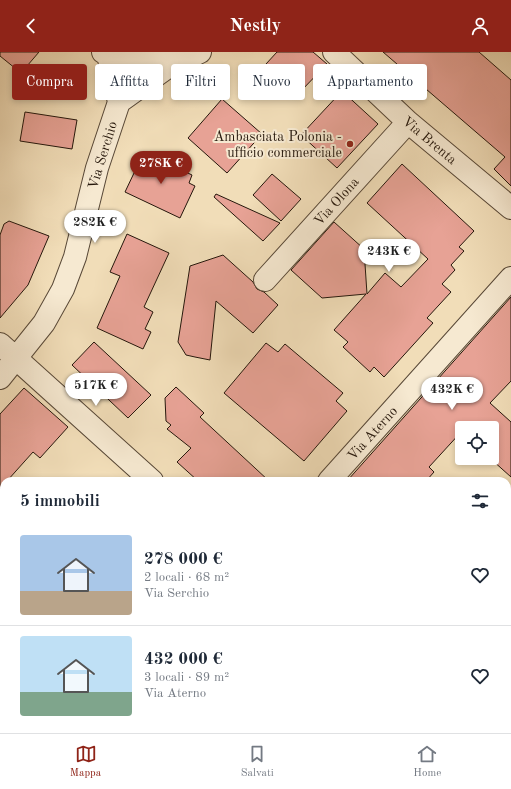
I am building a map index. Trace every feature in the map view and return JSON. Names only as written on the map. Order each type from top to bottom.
[{"type":"street","points":[[178,62],[139,62],[106,54],[119,102],[152,77],[178,62],[200,52]]},
{"type":"street","name":"Via Brenta","points":[[334,52],[408,122],[511,208]]},
{"type":"street","name":"Via Serchio","points":[[0,378],[49,316],[66,282],[76,252],[97,168],[119,102]]},
{"type":"street","name":"Via Olona","points":[[264,280],[408,122]]},
{"type":"street","name":"Via Aterno","points":[[333,477],[511,278]]},
{"type":"street","points":[[0,344],[148,477]]},
{"type":"building","points":[[0,52],[39,52],[29,64],[12,64],[12,66],[0,56]]},
{"type":"building","points":[[277,52],[313,52],[327,64],[313,64],[313,78],[305,87],[305,64],[266,64]]},
{"type":"building","points":[[383,52],[479,52],[511,80],[511,186],[494,169],[505,157],[427,90],[427,64],[397,64]]},
{"type":"building","points":[[221,100],[223,100],[262,134],[227,173],[188,138]]},
{"type":"building","points":[[334,100],[352,100],[378,124],[337,168],[301,135]]},
{"type":"building","points":[[25,112],[77,120],[72,149],[20,141]]},
{"type":"building","points":[[144,152],[192,175],[189,183],[195,186],[180,218],[125,192]]},
{"type":"building","points":[[402,164],[474,231],[459,247],[464,251],[451,265],[455,270],[442,284],[451,292],[427,318],[433,323],[384,377],[374,367],[370,372],[343,347],[348,342],[334,330],[366,294],[322,298],[291,270],[334,222],[364,249],[367,294],[385,273],[401,287],[428,259],[367,203]]},
{"type":"building","points":[[272,174],[301,199],[281,221],[253,195]]},
{"type":"building","points":[[216,194],[280,223],[263,241],[214,197]]},
{"type":"building","points":[[9,221],[49,236],[28,285],[0,318],[0,235],[4,224]]},
{"type":"building","points":[[127,234],[169,253],[144,307],[153,312],[145,329],[151,332],[143,349],[97,328],[120,276],[110,272]]},
{"type":"building","points":[[223,255],[253,282],[257,289],[264,292],[278,305],[253,333],[216,301],[210,360],[186,355],[178,342],[190,266]]},
{"type":"building","points":[[511,297],[511,381],[490,403],[511,422],[511,477],[498,465],[499,465],[499,421],[455,421],[455,439],[429,467],[434,472],[430,477],[351,477]]},
{"type":"building","points":[[94,342],[151,395],[128,418],[72,365]]},
{"type":"building","points":[[266,343],[278,352],[285,344],[343,393],[336,401],[347,411],[304,461],[224,393]]},
{"type":"building","points":[[176,387],[204,413],[200,417],[265,477],[194,477],[177,462],[191,448],[167,429],[171,425],[166,421],[165,398]]},
{"type":"building","points":[[24,388],[68,427],[40,458],[33,452],[11,477],[0,477],[0,414]]},
{"type":"place","name":"Ambasciata Polonia - ufficio commerciale","points":[[350,144]]}]
